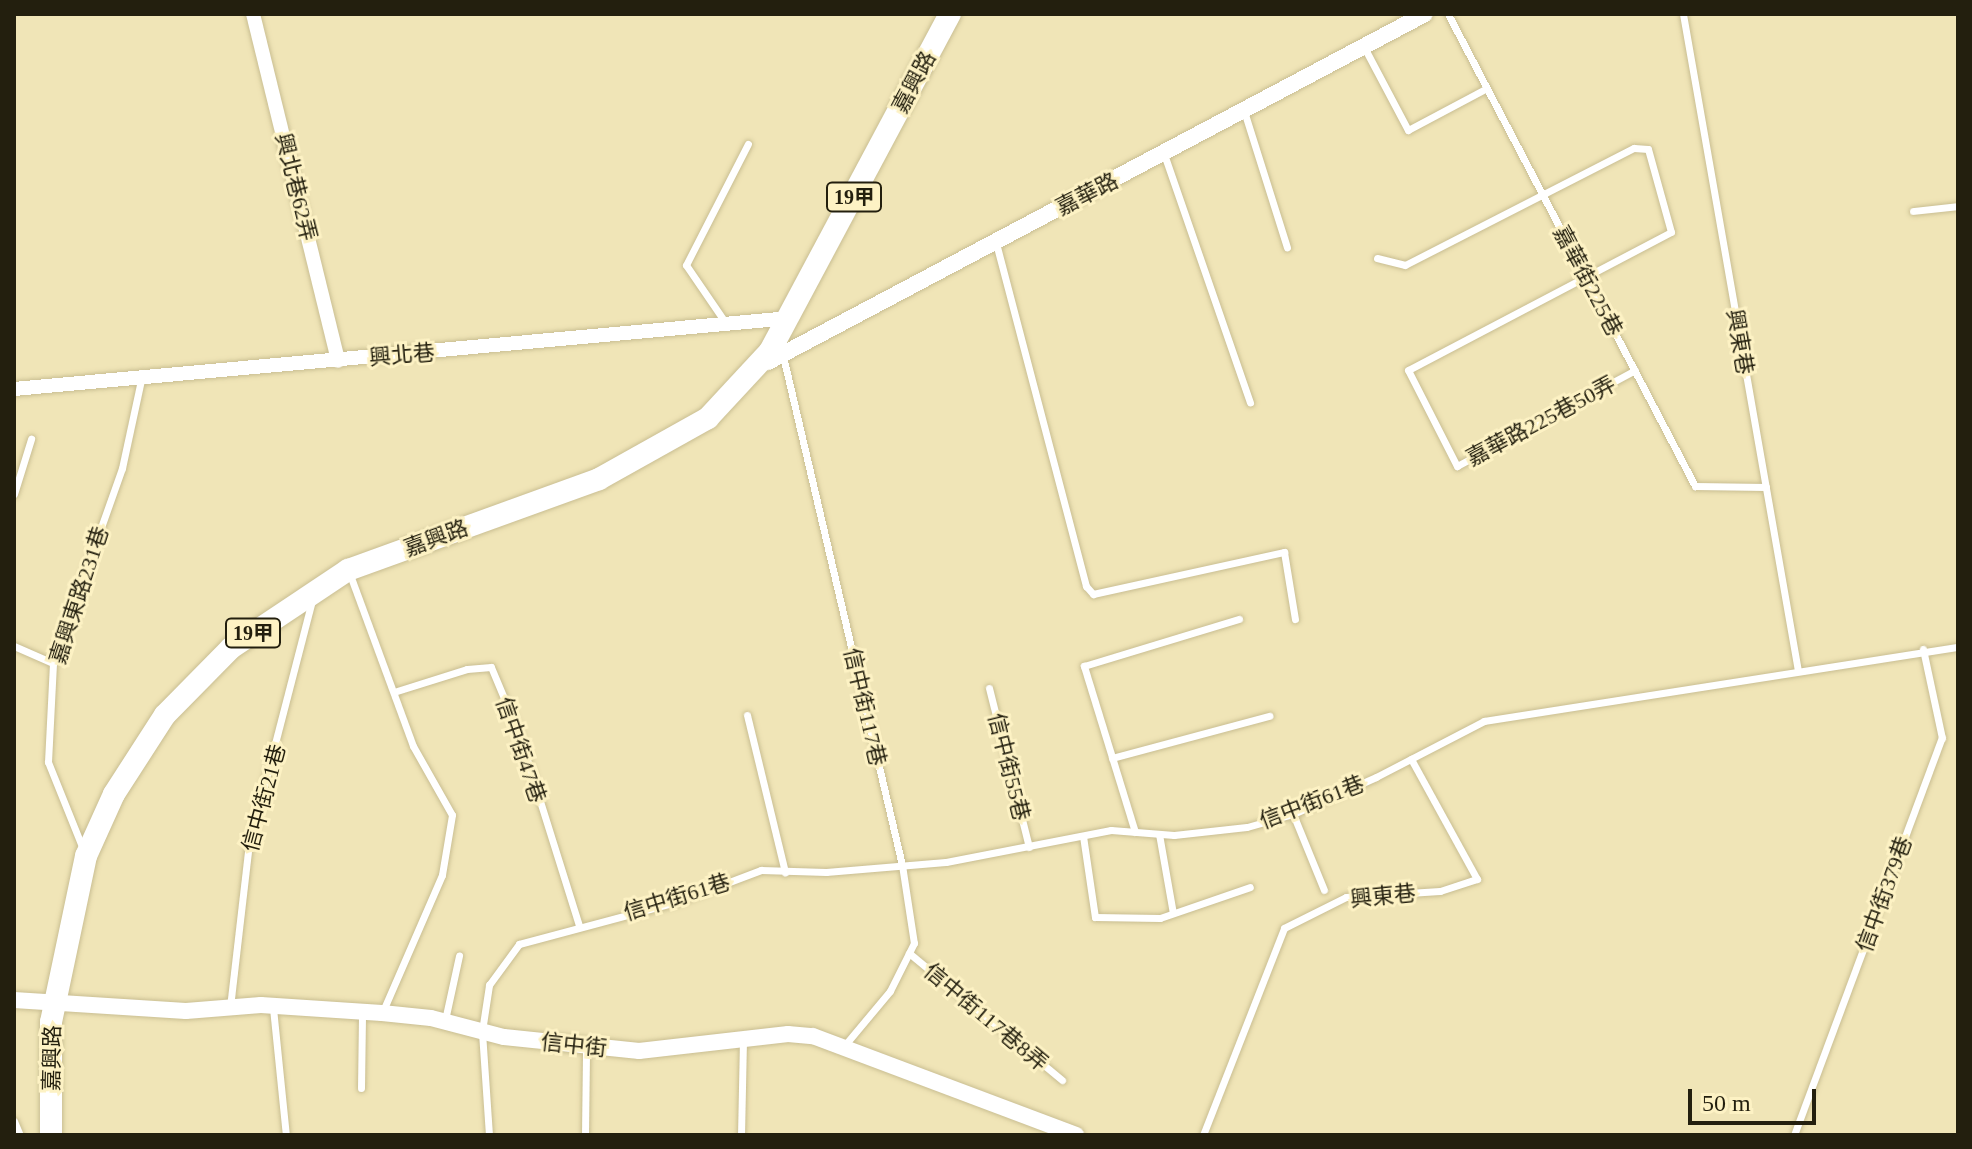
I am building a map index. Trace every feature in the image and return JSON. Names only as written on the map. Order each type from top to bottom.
[{"type":"main road","name":"嘉興路","points":[[51,1135],[51,1022],[86,856],[114,794],[165,715],[231,648],[348,570],[599,479],[691,431],[751,376],[790,318],[950,14]]},
{"type":"street","name":"興北巷62弄","points":[[253,14],[338,361]]},
{"type":"street","name":"嘉華路","points":[[751,376],[782,350],[1164,154],[1425,14]]},
{"type":"street","name":"興北巷","points":[[14,389],[141,380],[790,318]]},
{"type":"street","name":"信中街","points":[[14,1000],[56,999],[186,1011],[273,1006],[382,1013],[445,1021],[482,1031],[586,1047],[662,1050],[788,1034],[844,1046],[1076,1135]]},
{"type":"lane","name":"嘉華街225巷","points":[[1448,14],[1695,486],[1766,487]]},
{"type":"lane","name":"興東巷","points":[[1683,14],[1798,671]]},
{"type":"lane","points":[[1364,47],[1408,130],[1487,88]]},
{"type":"lane","points":[[1244,111],[1287,247]]},
{"type":"lane","points":[[726,324],[686,265],[748,144]]},
{"type":"lane","points":[[1377,258],[1405,265],[1634,148],[1648,149],[1671,232],[1586,278]]},
{"type":"lane","points":[[1164,154],[1250,403]]},
{"type":"lane","points":[[1913,211],[1958,206]]},
{"type":"lane","points":[[995,241],[1086,586],[1093,594],[1284,552],[1295,619]]},
{"type":"lane","name":"嘉華路225巷50弄","points":[[1586,278],[1408,370],[1457,466],[1635,370]]},
{"type":"lane","name":"信中街117巷","points":[[782,350],[902,865],[914,943],[890,991],[844,1046]]},
{"type":"lane","name":"嘉興東路231巷","points":[[86,856],[48,762],[53,663],[122,468],[141,380]]},
{"type":"lane","points":[[14,494],[31,439]]},
{"type":"lane","points":[[348,570],[397,691],[413,746],[452,815],[442,875],[382,1013]]},
{"type":"lane","name":"信中街21巷","points":[[230,1008],[249,844],[315,590]]},
{"type":"lane","points":[[1135,832],[1084,666],[1239,619]]},
{"type":"lane","points":[[14,646],[53,663]]},
{"type":"lane","name":"信中街61巷","points":[[489,1135],[482,1031],[489,985],[512,949],[579,926],[679,901],[751,873],[902,865],[1029,847],[1111,830],[1159,834],[1247,827],[1293,814],[1484,721],[1923,649],[1958,647]]},
{"type":"lane","name":"信中街379巷","points":[[1794,1135],[1942,738],[1923,649]]},
{"type":"lane","name":"信中街47巷","points":[[397,691],[467,669],[491,667],[519,734],[579,926]]},
{"type":"lane","name":"信中街55巷","points":[[989,688],[1029,847]]},
{"type":"lane","points":[[747,715],[785,872]]},
{"type":"lane","points":[[1112,758],[1269,716]]},
{"type":"lane","name":"興東巷","points":[[1203,1135],[1284,928],[1346,897],[1440,891],[1477,879],[1411,759]]},
{"type":"lane","points":[[1293,814],[1324,890]]},
{"type":"lane","points":[[1159,834],[1173,913]]},
{"type":"lane","points":[[1083,836],[1095,917],[1173,913],[1250,887]]},
{"type":"lane","name":"信中街117巷8弄","points":[[909,953],[1062,1080]]},
{"type":"lane","points":[[445,1021],[459,956]]},
{"type":"lane","points":[[273,1006],[286,1135]]},
{"type":"lane","points":[[361,1088],[362,1012]]},
{"type":"lane","points":[[741,1135],[743,1039]]},
{"type":"lane","points":[[585,1135],[586,1047]]},
{"type":"lane","points":[[14,1121],[20,1135]]}]
